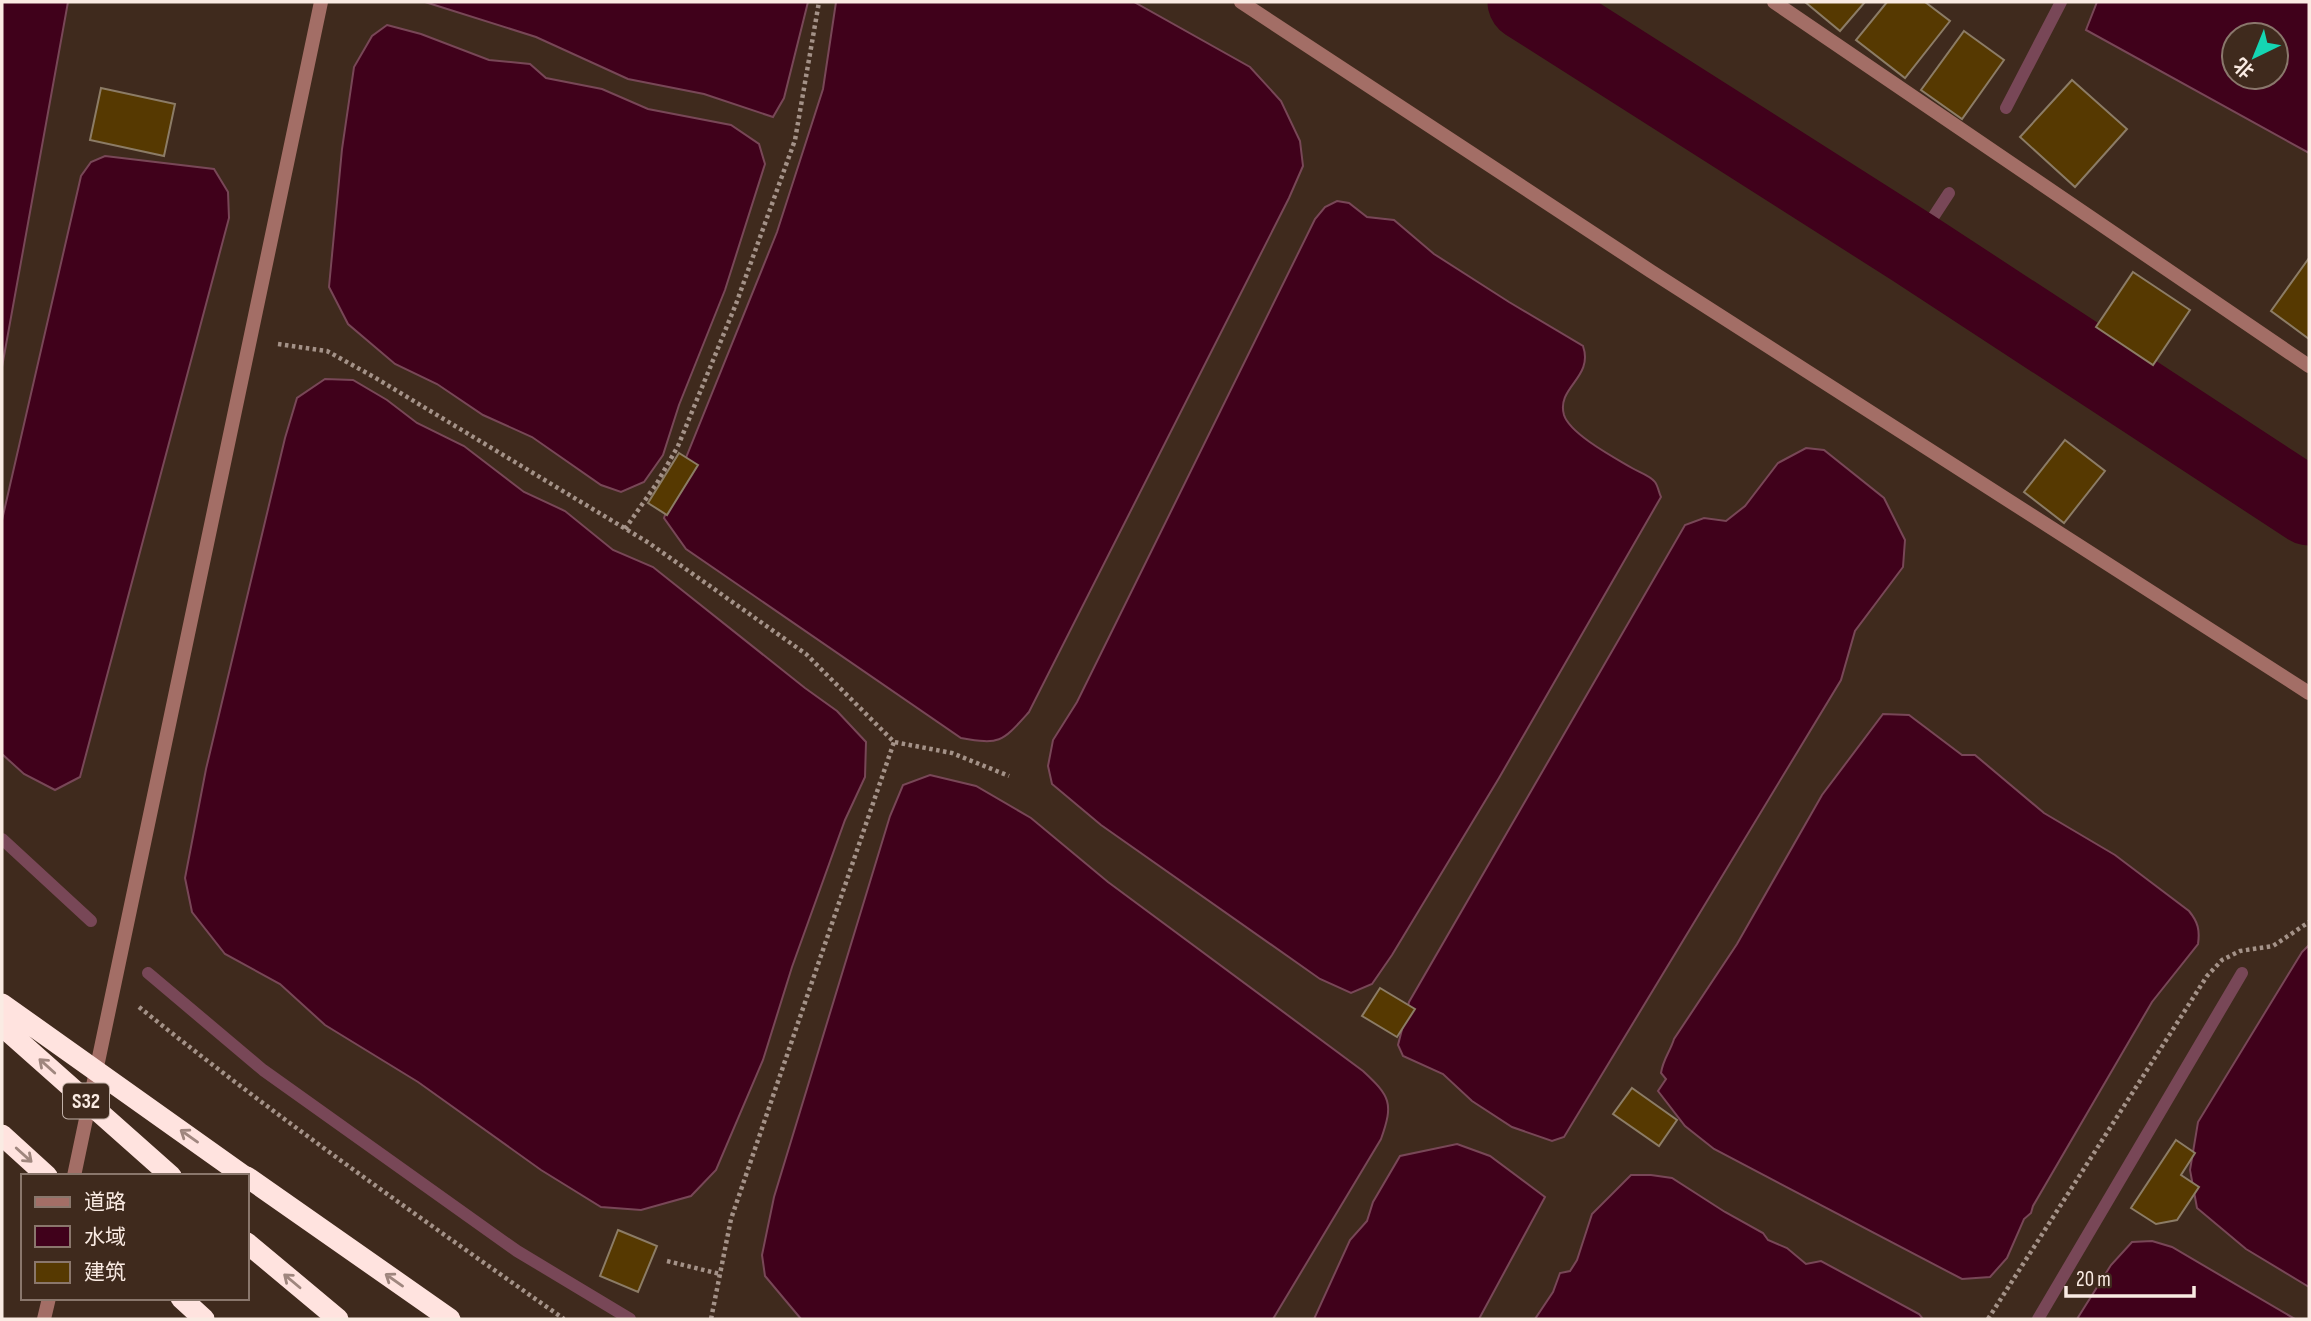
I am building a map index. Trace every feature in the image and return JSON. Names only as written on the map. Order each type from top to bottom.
[{"type":"highway","points":[[2,1004],[242,1174]]},
{"type":"highway","name":"S32","points":[[2,1026],[169,1174]]},
{"type":"highway","points":[[2,1135],[45,1174]]},
{"type":"highway","points":[[248,1178],[450,1319]]},
{"type":"highway","points":[[248,1244],[338,1319]]},
{"type":"highway","points":[[183,1300],[204,1319]]},
{"type":"street","points":[[74,1174],[321,2]]},
{"type":"street","points":[[1241,2],[1652,272],[2309,694]]},
{"type":"street","points":[[1774,2],[2309,366]]},
{"type":"street","points":[[44,1319],[49,1300]]},
{"type":"path","points":[[625,529],[657,483],[678,446],[736,304],[794,140],[819,2]]},
{"type":"path","points":[[246,360],[279,344],[327,352],[374,377],[625,529],[806,654],[894,742],[952,752],[1009,776]]},
{"type":"path","points":[[710,1319],[731,1219],[894,742]]},
{"type":"path","points":[[1988,1319],[2207,976],[2222,960],[2240,951],[2273,946],[2309,922]]},
{"type":"path","points":[[114,987],[246,1093],[383,1193],[564,1319]]},
{"type":"path","points":[[667,1261],[720,1274]]},
{"type":"water","points":[[2,2],[68,2],[2,367]]},
{"type":"water","points":[[425,2],[808,2],[784,98],[773,117],[704,94],[628,79],[536,37]]},
{"type":"water","points":[[836,2],[1134,2],[1250,67],[1281,101],[1300,141],[1303,166],[1289,198],[1029,712],[1013,730],[993,741],[961,738],[686,549],[664,518],[777,232],[823,89]]},
{"type":"water","points":[[2097,2],[2309,2],[2309,153],[2086,30]]},
{"type":"water","points":[[387,25],[421,34],[489,60],[530,64],[546,78],[602,89],[648,109],[731,125],[759,144],[765,164],[725,290],[679,405],[663,455],[644,482],[621,492],[601,485],[532,437],[483,415],[437,384],[395,364],[348,324],[329,287],[342,149],[354,67],[372,36]]},
{"type":"water","points":[[105,156],[214,169],[228,192],[229,218],[80,777],[55,790],[24,774],[2,754],[2,520],[81,176],[91,162]]},
{"type":"water","points":[[1337,201],[1349,203],[1367,217],[1394,220],[1434,254],[1583,346],[1584,366],[1565,397],[1564,415],[1584,437],[1653,480],[1661,497],[1499,778],[1392,955],[1372,984],[1351,993],[1320,979],[1101,825],[1052,784],[1048,766],[1053,740],[1077,702],[1315,219],[1325,207]]},
{"type":"water","points":[[325,379],[353,380],[387,400],[417,423],[464,446],[524,492],[565,511],[613,550],[653,567],[837,711],[866,742],[865,777],[845,820],[792,967],[763,1060],[716,1170],[691,1196],[641,1210],[601,1207],[541,1170],[418,1082],[325,1025],[280,984],[225,954],[192,912],[185,878],[206,769],[285,438],[297,398]]},
{"type":"water","points":[[1806,448],[1824,450],[1884,498],[1905,540],[1903,567],[1855,631],[1841,680],[1564,1137],[1552,1141],[1512,1127],[1472,1101],[1443,1074],[1403,1056],[1398,1045],[1409,1002],[1685,525],[1704,518],[1726,521],[1745,506],[1778,463]]},
{"type":"water","points":[[1883,714],[1909,715],[1962,755],[1975,755],[2044,813],[2115,855],[2189,911],[2198,930],[2198,944],[2152,1002],[2031,1213],[2024,1219],[2007,1258],[1990,1277],[1962,1279],[1714,1149],[1685,1126],[1658,1091],[1666,1079],[1661,1073],[1662,1068],[1674,1039],[1737,944],[1822,795]]},
{"type":"water","points":[[930,775],[976,786],[1031,818],[1108,882],[1363,1071],[1384,1094],[1388,1108],[1381,1139],[1273,1319],[801,1319],[765,1276],[762,1255],[774,1197],[890,816],[903,785]]},
{"type":"water","points":[[2309,945],[2309,1287],[2246,1249],[2197,1208],[2190,1170],[2198,1122],[2302,952]]},
{"type":"water","points":[[1457,1144],[1490,1156],[1545,1197],[1479,1319],[1314,1319],[1350,1240],[1367,1221],[1373,1202],[1400,1156]]},
{"type":"water","points":[[1631,1175],[1672,1178],[1763,1233],[1768,1240],[1787,1248],[1806,1264],[1821,1261],[1919,1314],[1923,1319],[1535,1319],[1553,1292],[1560,1273],[1570,1271],[1577,1260],[1592,1214]]},
{"type":"water","points":[[2152,1241],[2172,1247],[2295,1319],[2077,1319],[2111,1265],[2132,1242]]},
{"type":"building","points":[[1805,2],[1865,2],[1840,31]]},
{"type":"building","points":[[1887,2],[1925,2],[1950,21],[1905,78],[1856,40]]},
{"type":"building","points":[[1964,31],[2004,60],[1962,119],[1921,90]]},
{"type":"building","points":[[2072,80],[2127,129],[2075,187],[2020,137]]},
{"type":"building","points":[[101,88],[175,104],[164,156],[90,140]]},
{"type":"building","points":[[2309,258],[2309,339],[2271,311]]},
{"type":"building","points":[[2133,272],[2190,310],[2153,365],[2096,327]]},
{"type":"building","points":[[2065,440],[2105,471],[2064,523],[2024,492]]},
{"type":"building","points":[[679,453],[698,465],[667,515],[648,503]]},
{"type":"building","points":[[1380,988],[1415,1009],[1397,1037],[1362,1016]]},
{"type":"building","points":[[1632,1088],[1677,1120],[1659,1146],[1613,1114]]},
{"type":"building","points":[[2176,1140],[2195,1153],[2181,1175],[2199,1187],[2177,1220],[2156,1224],[2131,1208]]},
{"type":"building","points":[[618,1230],[657,1246],[638,1292],[600,1276]]},
{"type":"waterway","points":[[1526,2],[1913,248],[2309,507]]},
{"type":"waterway","points":[[2006,108],[2061,2]]},
{"type":"waterway","points":[[1913,248],[1949,193]]},
{"type":"waterway","points":[[2,839],[91,921]]},
{"type":"waterway","points":[[148,973],[263,1070],[517,1251],[630,1319]]},
{"type":"waterway","points":[[2038,1319],[2242,973]]}]
